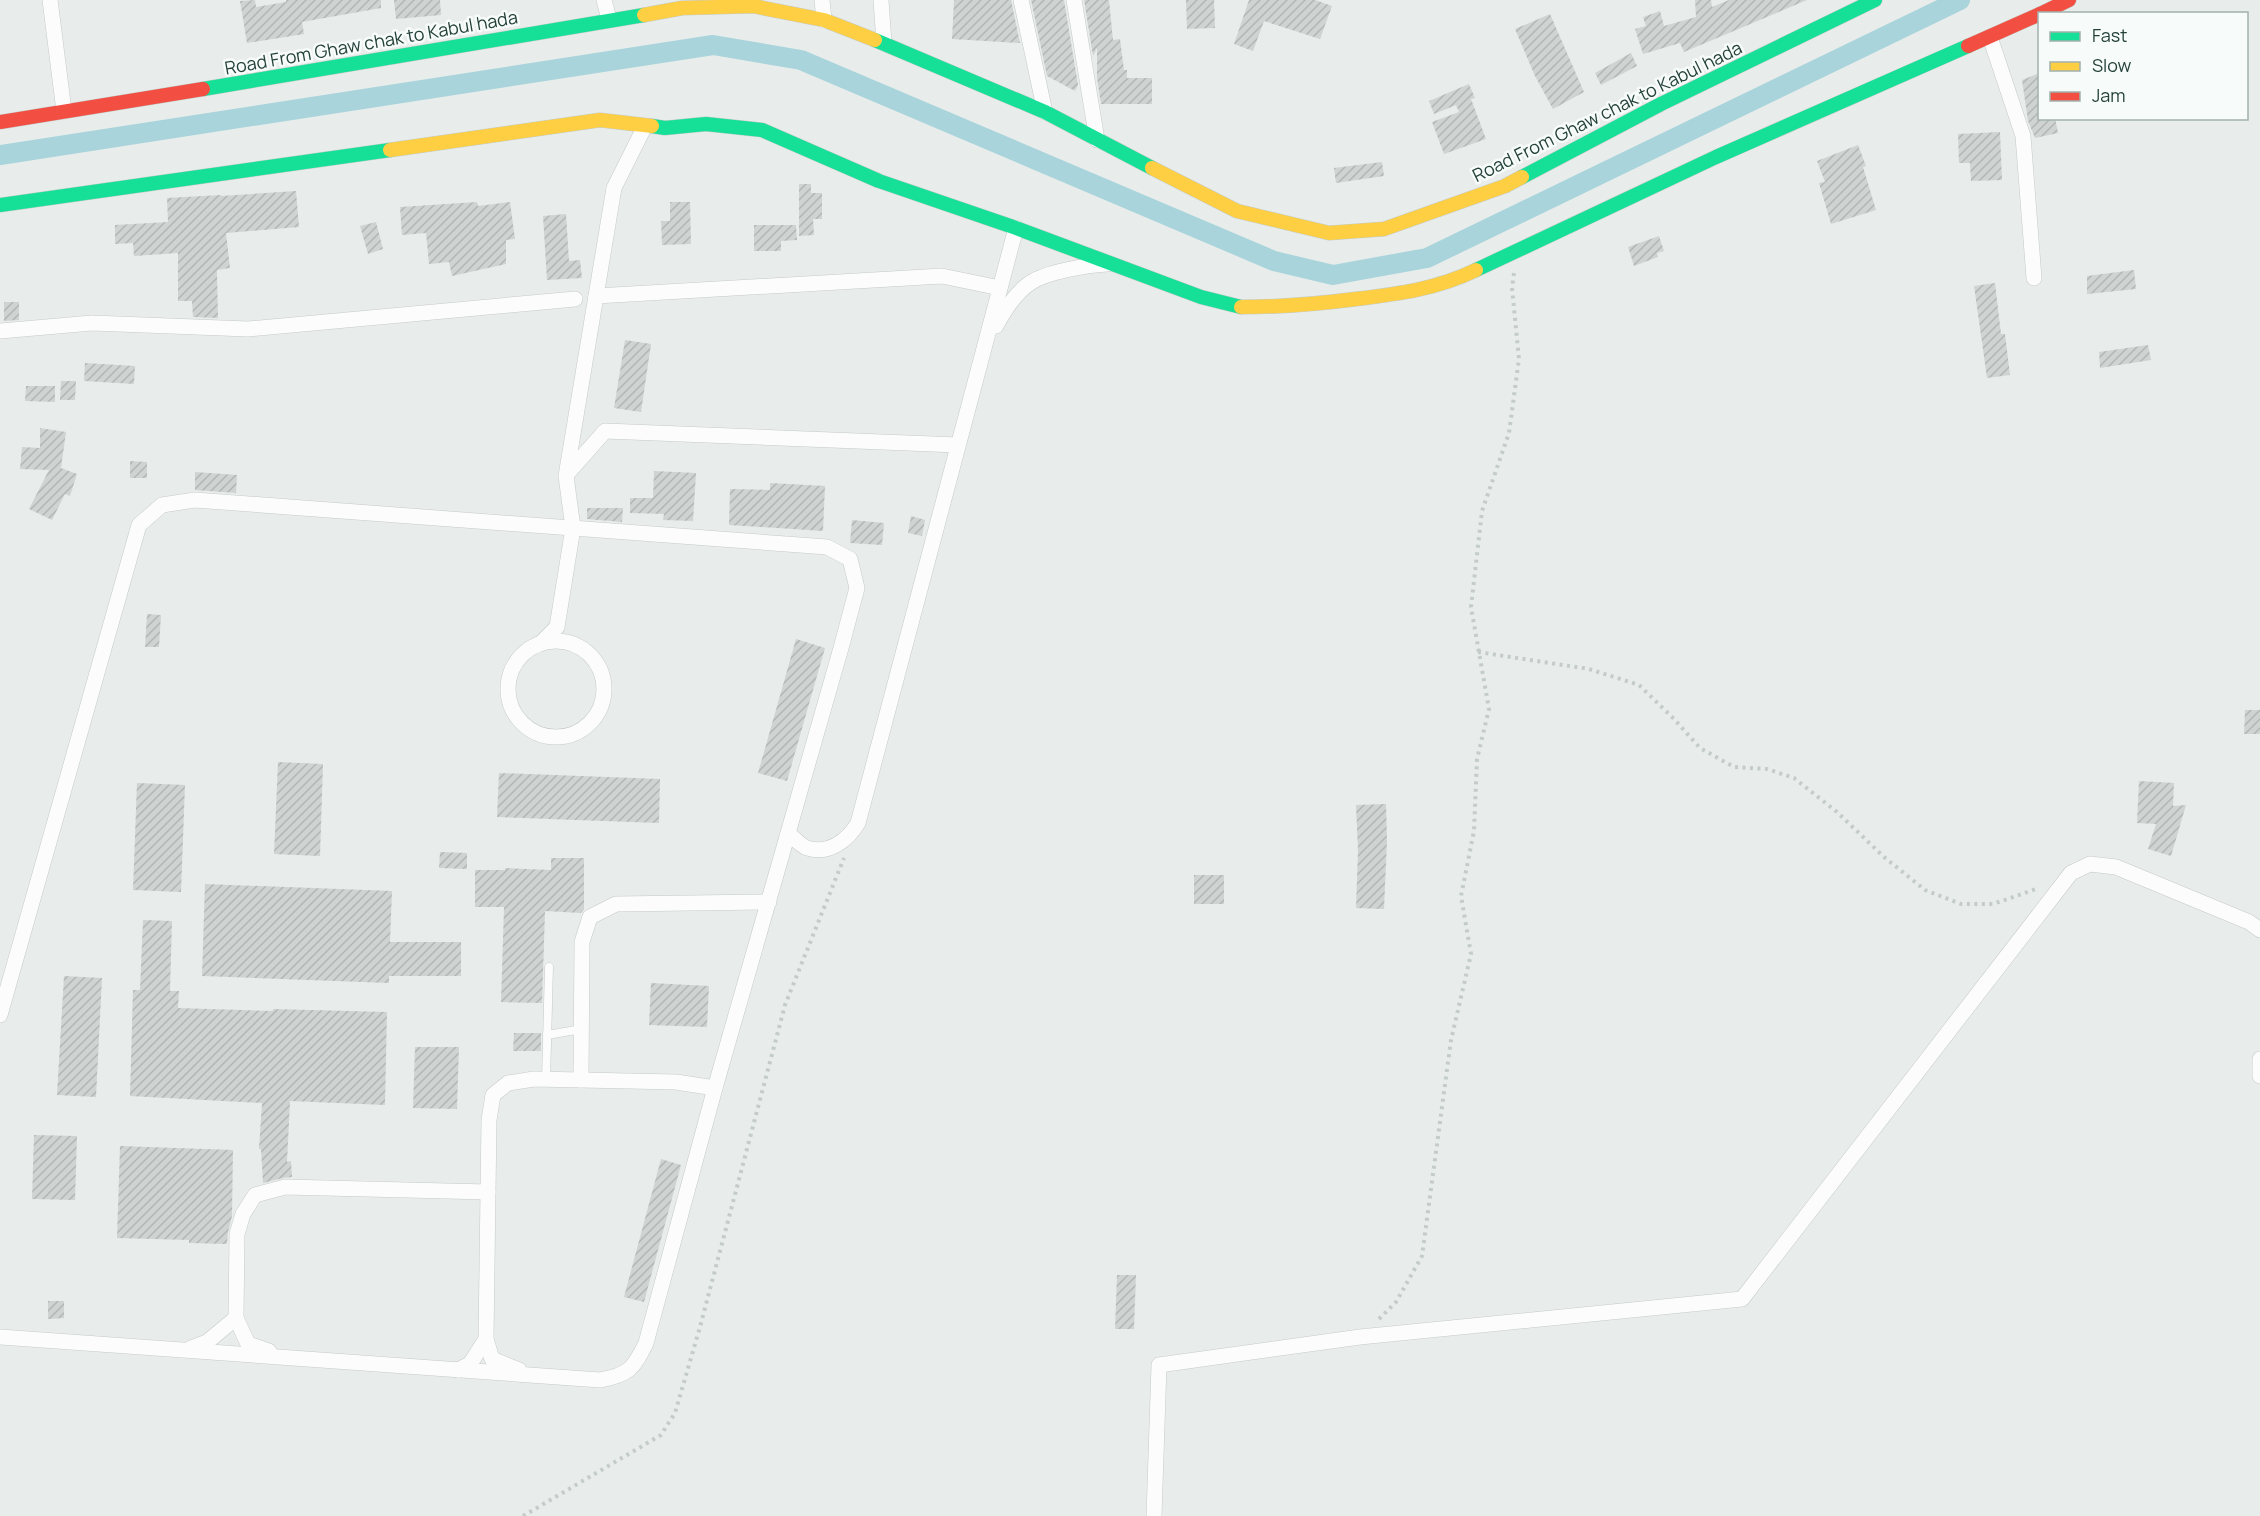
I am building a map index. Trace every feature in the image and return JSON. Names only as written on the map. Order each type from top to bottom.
[{"type":"street","points":[[50,0],[64,111]]},
{"type":"street","points":[[604,0],[609,20]]},
{"type":"street","points":[[822,0],[824,20]]},
{"type":"street","points":[[881,0],[884,43]]},
{"type":"street","points":[[1021,0],[1046,112]]},
{"type":"street","points":[[1074,0],[1097,140]]},
{"type":"street","name":"Road From Ghaw chak to Kabul hada","points":[[0,122],[353,65],[609,20],[681,4],[752,3],[824,20],[1046,112],[1237,211],[1329,233],[1384,229],[1505,186],[1661,104],[1875,0]]},
{"type":"street","points":[[2044,12],[2069,0]]},
{"type":"street","points":[[0,205],[600,120],[665,128],[706,124],[762,130],[879,181],[1016,228],[1201,297],[1239,306],[1290,306],[1414,292],[1460,278],[1716,157],[2038,15]]},
{"type":"street","points":[[1990,37],[2023,136],[2034,278]]},
{"type":"street","points":[[557,627],[592,657],[602,673],[604,691],[600,710],[589,724],[572,734],[554,737],[535,733],[520,721],[510,705],[508,687],[512,668],[523,653],[540,644],[557,627],[573,528],[566,476],[614,188],[645,126]]},
{"type":"street","points":[[788,833],[806,848],[827,849],[849,837],[858,823],[1016,228]]},
{"type":"street","points":[[983,353],[1005,310],[1030,282],[1091,265],[1111,264]]},
{"type":"street","points":[[596,296],[942,276],[1000,288]]},
{"type":"street","points":[[0,331],[92,323],[248,329],[575,299]]},
{"type":"street","points":[[566,476],[605,430],[958,445]]},
{"type":"street","points":[[0,1015],[139,525],[162,505],[195,500],[827,547],[850,559],[857,588],[646,1343],[636,1363],[619,1377],[600,1380],[0,1337]]},
{"type":"street","points":[[540,644],[558,641],[577,645]]},
{"type":"street","points":[[1154,1516],[1159,1365],[1360,1337],[1742,1299],[2071,873],[2090,864],[2116,867],[2249,922],[2260,930]]},
{"type":"street","points":[[581,1080],[582,942],[590,918],[615,904],[769,902]]},
{"type":"street","points":[[2260,1059],[2260,1076]]},
{"type":"street","points":[[531,1375],[492,1359],[486,1340],[489,1120],[493,1095],[508,1083],[534,1079],[676,1082],[716,1088]]},
{"type":"street","points":[[288,1358],[248,1344],[236,1318],[237,1234],[243,1214],[255,1195],[285,1187],[488,1192]]},
{"type":"street","points":[[185,1350],[207,1342],[236,1318]]},
{"type":"street","points":[[458,1370],[470,1364],[486,1340]]},
{"type":"lane","points":[[546,1080],[549,967]]},
{"type":"lane","points":[[547,1035],[582,1029]]},
{"type":"path","points":[[1360,1337],[1396,1302],[1422,1256],[1451,1040],[1471,954],[1461,896],[1474,831],[1477,759],[1489,710],[1471,607],[1482,511],[1509,433],[1519,359],[1512,288],[1517,252]]},
{"type":"path","points":[[1478,652],[1588,669],[1638,685],[1674,719],[1700,748],[1734,767],[1767,770],[1794,778],[1837,812],[1884,857],[1925,890],[1961,904],[1993,904],[2041,887]]},
{"type":"path","points":[[523,1516],[661,1435],[675,1413],[700,1327],[784,1005],[845,856],[839,843]]},
{"type":"building","points":[[255,0],[256,7],[286,2],[286,0],[381,0],[381,8],[302,22],[304,34],[247,43],[240,1]]},
{"type":"building","points":[[394,0],[440,0],[441,15],[396,19]]},
{"type":"building","points":[[954,0],[1011,0],[1020,43],[952,39]]},
{"type":"building","points":[[1031,0],[1064,0],[1078,85],[1075,91],[1047,76]]},
{"type":"building","points":[[1084,0],[1109,0],[1113,40],[1120,39],[1127,78],[1152,78],[1152,104],[1101,104],[1097,78],[1097,48],[1093,56]]},
{"type":"building","points":[[1186,0],[1214,0],[1215,28],[1187,29]]},
{"type":"building","points":[[1249,0],[1315,0],[1332,6],[1320,39],[1264,21],[1253,51],[1234,44]]},
{"type":"building","points":[[1695,0],[1711,0],[1712,7],[1729,0],[1807,0],[1684,52],[1680,43],[1643,54],[1635,29],[1646,26],[1643,17],[1660,11],[1664,26],[1696,17]]},
{"type":"building","points":[[1550,14],[1584,92],[1553,109],[1535,76],[1515,29]]},
{"type":"building","points":[[1631,53],[1637,66],[1601,85],[1595,73]]},
{"type":"building","points":[[2038,74],[2038,120],[2055,120],[2058,133],[2035,138],[2028,121],[2022,80]]},
{"type":"building","points":[[1469,84],[1475,98],[1471,99],[1486,139],[1444,154],[1432,122],[1459,112],[1456,105],[1434,114],[1429,101]]},
{"type":"building","points":[[2000,132],[2002,180],[1971,181],[1970,163],[1959,163],[1958,134]]},
{"type":"building","points":[[1858,145],[1866,166],[1863,167],[1876,210],[1831,224],[1819,183],[1825,182],[1817,161]]},
{"type":"building","points":[[1382,162],[1384,176],[1336,183],[1334,168]]},
{"type":"building","points":[[799,184],[811,184],[811,193],[822,193],[822,219],[813,219],[814,235],[799,236]]},
{"type":"building","points":[[296,191],[299,227],[226,233],[230,268],[217,270],[218,318],[193,317],[192,301],[178,301],[178,253],[134,256],[133,243],[115,244],[115,225],[168,222],[167,198]]},
{"type":"building","points":[[477,202],[478,206],[510,202],[515,239],[506,240],[506,264],[452,276],[449,262],[429,264],[426,233],[402,235],[400,207]]},
{"type":"building","points":[[670,202],[690,202],[691,244],[662,245],[661,221],[670,221]]},
{"type":"building","points":[[566,214],[569,261],[580,260],[582,278],[547,280],[543,216]]},
{"type":"building","points":[[376,222],[383,249],[368,254],[360,226]]},
{"type":"building","points":[[754,225],[796,225],[797,240],[781,241],[781,251],[754,251]]},
{"type":"building","points":[[1659,236],[1664,251],[1657,253],[1658,257],[1634,266],[1628,247]]},
{"type":"building","points":[[2134,270],[2136,289],[2087,294],[2087,276]]},
{"type":"building","points":[[1995,283],[2001,334],[2005,334],[2010,375],[1987,378],[1974,286]]},
{"type":"building","points":[[4,302],[19,302],[19,320],[4,321]]},
{"type":"building","points":[[625,340],[651,344],[641,412],[614,408]]},
{"type":"building","points":[[2148,345],[2151,360],[2100,368],[2099,352]]},
{"type":"building","points":[[85,363],[135,366],[134,384],[84,381]]},
{"type":"building","points":[[61,381],[76,381],[75,400],[60,400]]},
{"type":"building","points":[[26,386],[55,386],[55,402],[25,401]]},
{"type":"building","points":[[40,428],[66,432],[61,468],[77,474],[70,496],[65,494],[52,520],[29,509],[49,470],[20,469],[22,447],[40,448]]},
{"type":"building","points":[[130,461],[147,462],[147,478],[130,478]]},
{"type":"building","points":[[654,471],[696,473],[693,521],[663,520],[664,514],[630,513],[630,498],[653,498]]},
{"type":"building","points":[[195,472],[237,475],[236,493],[195,490]]},
{"type":"building","points":[[770,483],[825,486],[823,531],[729,525],[730,489],[770,490]]},
{"type":"building","points":[[587,508],[623,508],[622,522],[587,519]]},
{"type":"building","points":[[911,516],[925,520],[922,536],[908,533]]},
{"type":"building","points":[[852,520],[884,523],[882,545],[850,543]]},
{"type":"building","points":[[147,614],[161,615],[159,647],[145,647]]},
{"type":"building","points":[[796,639],[825,648],[787,781],[758,773]]},
{"type":"building","points":[[2245,710],[2260,710],[2260,734],[2244,734]]},
{"type":"building","points":[[278,762],[323,764],[320,856],[274,854]]},
{"type":"building","points":[[499,773],[660,779],[659,823],[497,817]]},
{"type":"building","points":[[2139,781],[2174,783],[2173,806],[2186,805],[2171,856],[2148,849],[2156,824],[2137,823]]},
{"type":"building","points":[[137,783],[185,785],[181,892],[133,890]]},
{"type":"building","points":[[1386,804],[1384,909],[1356,908],[1358,851],[1356,805]]},
{"type":"building","points":[[440,852],[467,853],[467,869],[439,868]]},
{"type":"building","points":[[551,858],[584,858],[584,909],[581,913],[545,911],[542,1003],[501,1002],[504,907],[475,907],[475,870],[505,870],[505,868],[551,870]]},
{"type":"building","points":[[1194,875],[1224,875],[1224,904],[1194,904]]},
{"type":"building","points":[[205,884],[392,891],[390,942],[461,942],[461,976],[389,976],[389,983],[202,976]]},
{"type":"building","points":[[143,920],[172,921],[170,991],[179,991],[178,1008],[387,1012],[385,1105],[290,1101],[287,1162],[291,1161],[292,1177],[263,1183],[261,1149],[259,1149],[262,1103],[130,1096],[133,990],[140,990]]},
{"type":"building","points":[[64,976],[102,978],[96,1097],[57,1095]]},
{"type":"building","points":[[651,983],[709,986],[707,1027],[649,1025]]},
{"type":"building","points":[[514,1033],[541,1033],[541,1051],[513,1051]]},
{"type":"building","points":[[415,1047],[459,1047],[457,1109],[413,1108]]},
{"type":"building","points":[[34,1135],[77,1136],[75,1200],[32,1199]]},
{"type":"building","points":[[120,1146],[233,1150],[232,1216],[227,1244],[189,1243],[189,1240],[117,1238]]},
{"type":"building","points":[[661,1159],[681,1165],[644,1302],[624,1297]]},
{"type":"building","points":[[1117,1275],[1136,1275],[1134,1329],[1115,1329]]},
{"type":"building","points":[[48,1301],[64,1301],[64,1318],[48,1319]]},
{"type":"waterway","points":[[0,155],[713,45],[801,60],[1274,261],[1333,275],[1427,258],[1960,0]]},
{"type":"traffic: fast","points":[[1522,177],[1661,104],[1875,0]]},
{"type":"traffic: fast","points":[[203,89],[644,15]]},
{"type":"traffic: fast","points":[[875,40],[1045,112],[1152,168]]},
{"type":"traffic: fast","points":[[1476,270],[1716,157],[1968,46]]},
{"type":"traffic: fast","points":[[652,126],[665,128],[706,124],[762,130],[879,181],[1016,228],[1201,297],[1241,307]]},
{"type":"traffic: fast","points":[[0,205],[390,150]]},
{"type":"traffic: slow","points":[[644,15],[682,8],[753,6],[824,20],[875,40]]},
{"type":"traffic: slow","points":[[390,150],[600,120],[652,126]]},
{"type":"traffic: slow","points":[[1152,168],[1237,211],[1329,233],[1384,229],[1505,186],[1522,177]]},
{"type":"traffic: slow","points":[[1241,307],[1313,304],[1387,295],[1447,282],[1476,270]]},
{"type":"traffic: jam","points":[[2044,12],[2069,0]]},
{"type":"traffic: jam","points":[[1968,46],[2038,15]]},
{"type":"traffic: jam","points":[[0,122],[203,89]]}]
